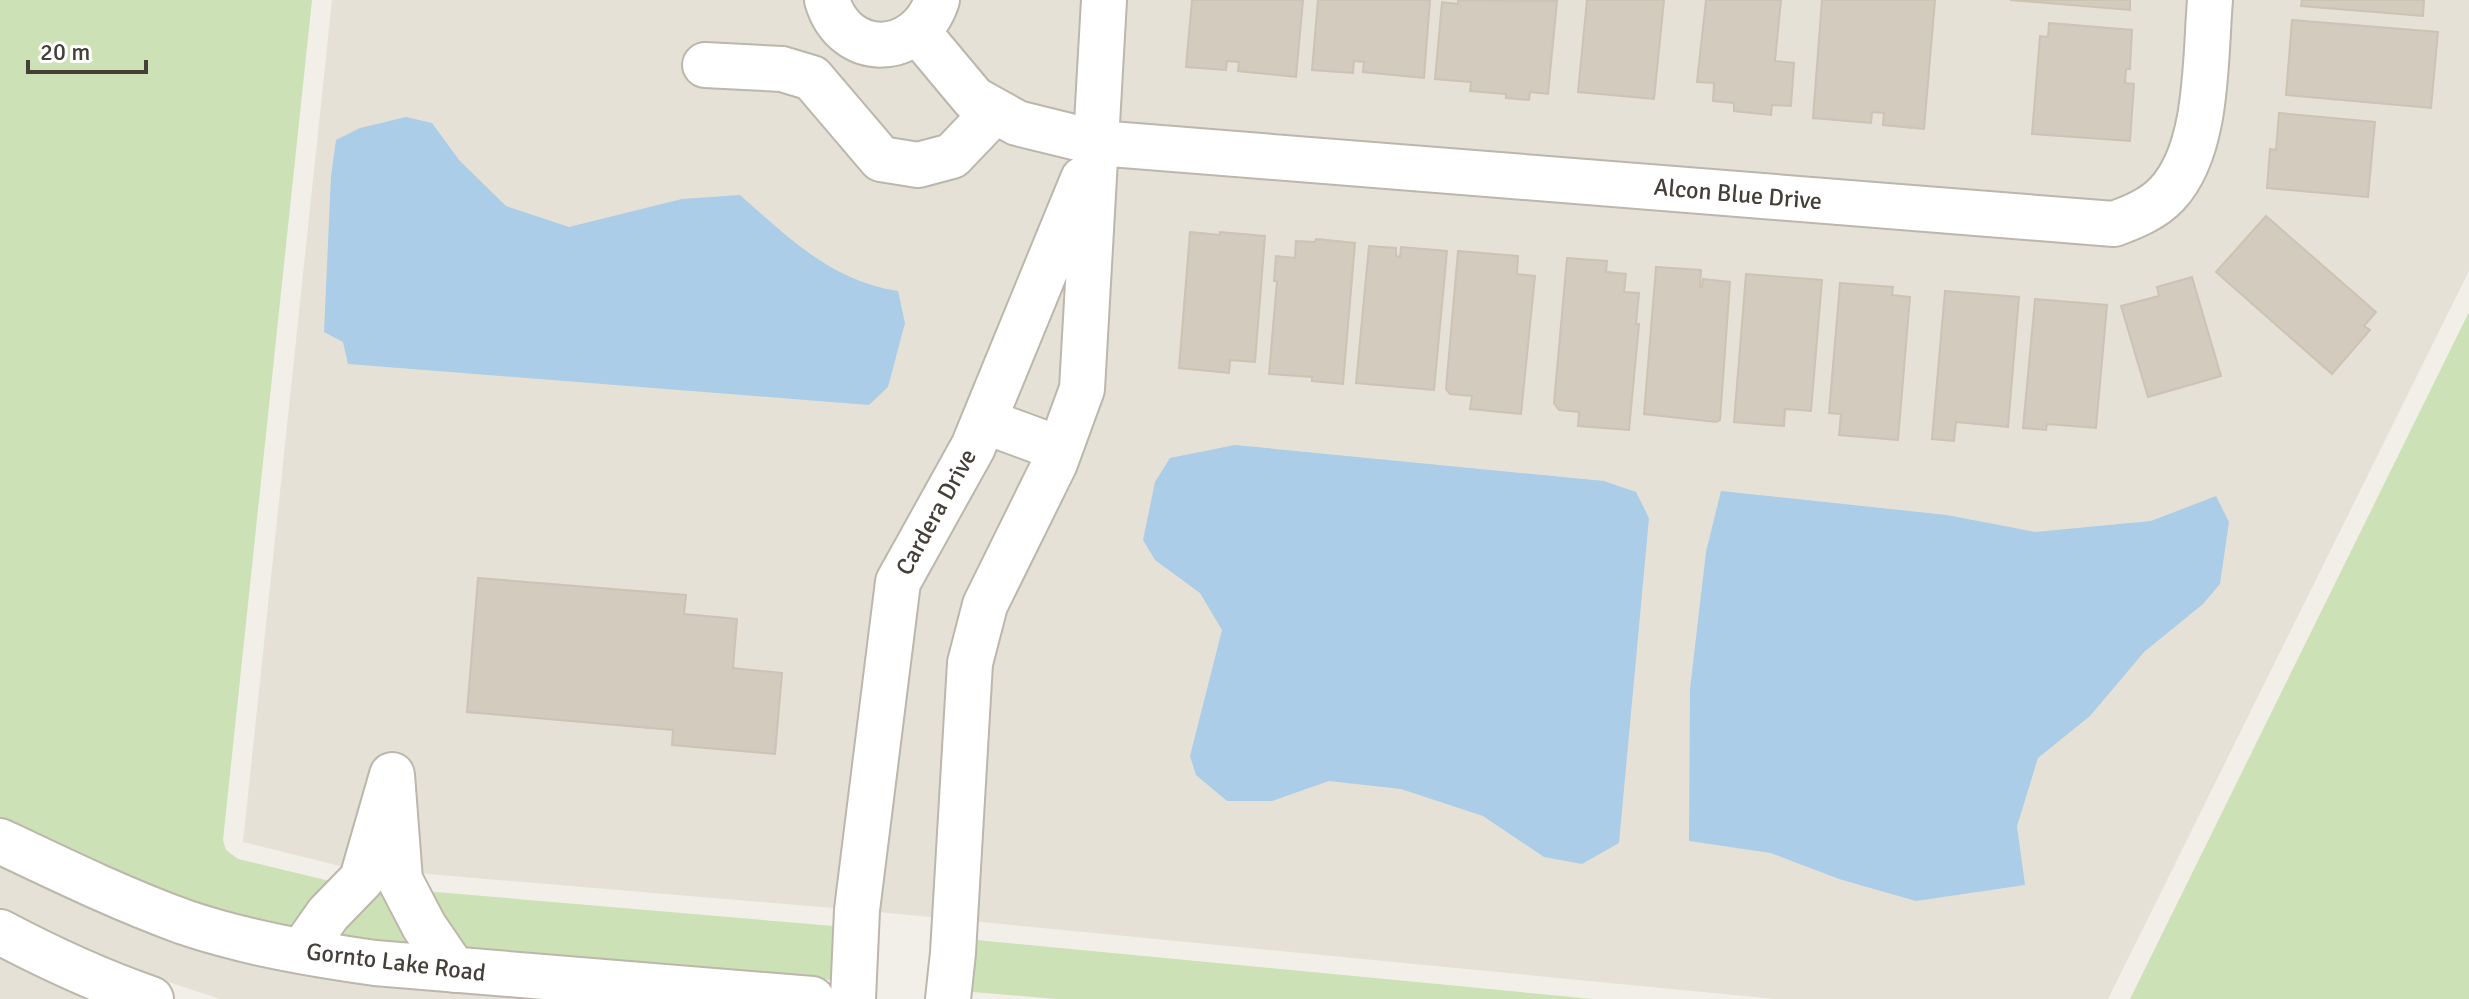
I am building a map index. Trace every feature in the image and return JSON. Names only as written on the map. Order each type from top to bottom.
[{"type":"street","name":"Cardera Drive","points":[[948,999],[970,663],[985,605],[1055,463],[1082,389],[1104,0]]},
{"type":"street","name":"Alcon Blue Drive","points":[[928,16],[974,99],[1017,123],[1098,143],[2114,224],[2138,216],[2167,195],[2185,167],[2199,127],[2210,0]]},
{"type":"street","points":[[838,17],[865,42],[884,45],[902,42],[928,16]]},
{"type":"street","points":[[812,78],[836,61],[838,17]]},
{"type":"street","points":[[705,65],[782,69],[812,78],[881,159],[918,165],[952,156],[995,111]]},
{"type":"street","name":"Cardera Drive","points":[[853,999],[857,910],[898,582],[973,447],[1098,143]]},
{"type":"street","points":[[984,421],[1060,449]]},
{"type":"street","points":[[302,951],[328,914],[362,879],[392,775],[400,880],[424,926],[454,970]]},
{"type":"street","name":"Gornto Lake Road","points":[[0,841],[93,885],[187,923],[302,951],[375,963],[812,999]]},
{"type":"street","points":[[0,932],[42,955],[151,999]]},
{"type":"shaded area","points":[[332,0],[2469,0],[2469,271],[2108,999],[1775,999],[857,910],[344,867],[243,842]]},
{"type":"shaded area","points":[[0,864],[561,999],[220,999],[117,965],[53,937],[0,908]]},
{"type":"shaded area","points":[[0,956],[30,972],[92,999],[0,999]]},
{"type":"green space","points":[[0,0],[312,0],[223,840],[226,850],[238,859],[342,884],[833,926],[831,980],[377,943],[280,926],[195,903],[103,867],[0,818]]},
{"type":"green space","points":[[2469,312],[2469,999],[2130,999]]},
{"type":"green space","points":[[976,940],[1593,999],[1057,999],[972,992]]},
{"type":"water","points":[[406,117],[432,123],[459,160],[506,206],[569,227],[682,199],[740,195],[793,241],[831,267],[874,286],[898,291],[905,323],[888,387],[869,405],[348,364],[343,342],[324,332],[331,176],[336,140],[360,128]]},
{"type":"water","points":[[1235,445],[1604,481],[1636,492],[1649,518],[1619,843],[1582,864],[1544,857],[1483,816],[1401,789],[1329,781],[1272,801],[1227,801],[1196,775],[1190,756],[1222,630],[1200,593],[1155,560],[1143,540],[1155,482],[1170,458]]},
{"type":"water","points":[[1721,491],[1947,515],[2035,532],[2151,521],[2216,496],[2229,522],[2220,584],[2203,604],[2144,652],[2090,716],[2038,758],[2017,826],[2025,885],[1916,901],[1839,879],[1771,853],[1689,841],[1690,689],[1706,552]]},
{"type":"building","points":[[1192,0],[1303,0],[1296,77],[1238,71],[1239,62],[1227,61],[1226,70],[1186,67]]},
{"type":"building","points":[[1318,0],[1430,0],[1424,78],[1363,72],[1364,62],[1354,61],[1353,73],[1312,70]]},
{"type":"building","points":[[1458,0],[1557,1],[1548,94],[1530,92],[1529,100],[1506,98],[1506,94],[1470,91],[1471,82],[1435,79],[1442,2],[1458,4]]},
{"type":"building","points":[[1587,0],[1664,0],[1654,99],[1578,92]]},
{"type":"building","points":[[1706,0],[1781,0],[1775,61],[1794,63],[1791,106],[1772,105],[1771,115],[1734,111],[1734,103],[1713,101],[1714,83],[1697,82]]},
{"type":"building","points":[[1822,0],[1935,0],[1924,129],[1883,125],[1884,113],[1872,112],[1871,123],[1813,118]]},
{"type":"building","points":[[2010,0],[2130,0],[2130,10]]},
{"type":"building","points":[[2302,0],[2424,0],[2423,16],[2301,6]]},
{"type":"building","points":[[2292,20],[2438,32],[2431,108],[2286,95]]},
{"type":"building","points":[[2049,23],[2132,30],[2130,69],[2126,69],[2125,83],[2134,84],[2130,141],[2032,134],[2040,36],[2048,37]]},
{"type":"building","points":[[2279,113],[2375,122],[2368,197],[2267,188],[2270,149],[2276,150]]},
{"type":"building","points":[[2266,216],[2376,312],[2364,326],[2370,330],[2332,374],[2216,272]]},
{"type":"building","points":[[1190,232],[1265,236],[1255,362],[1230,360],[1229,373],[1179,368]]},
{"type":"building","points":[[1316,239],[1355,243],[1343,384],[1312,381],[1312,377],[1269,374],[1277,281],[1274,281],[1276,256],[1295,258],[1296,241],[1315,242]]},
{"type":"building","points":[[1369,246],[1396,248],[1396,256],[1400,257],[1401,247],[1447,251],[1434,390],[1356,383]]},
{"type":"building","points":[[1458,251],[1518,256],[1517,274],[1535,276],[1521,414],[1470,409],[1472,396],[1450,394],[1446,389]]},
{"type":"building","points":[[1567,258],[1607,261],[1606,272],[1626,274],[1624,292],[1639,293],[1629,430],[1578,426],[1579,412],[1559,410],[1554,403]]},
{"type":"building","points":[[1656,267],[1701,270],[1700,287],[1703,279],[1730,282],[1720,420],[1716,422],[1644,414]]},
{"type":"building","points":[[1746,274],[1822,280],[1811,411],[1785,409],[1784,426],[1734,422]]},
{"type":"building","points":[[2192,277],[2221,376],[2148,397],[2121,306],[2159,296],[2157,287]]},
{"type":"building","points":[[1840,283],[1893,287],[1892,295],[1910,297],[1898,440],[1839,435],[1841,414],[1829,413]]},
{"type":"building","points":[[1945,291],[2019,297],[2008,427],[1956,422],[1954,441],[1932,439]]},
{"type":"building","points":[[2035,299],[2107,305],[2096,428],[2047,424],[2046,430],[2023,428]]},
{"type":"building","points":[[478,578],[686,595],[684,614],[737,619],[733,668],[782,673],[775,754],[672,745],[673,730],[467,712]]}]
